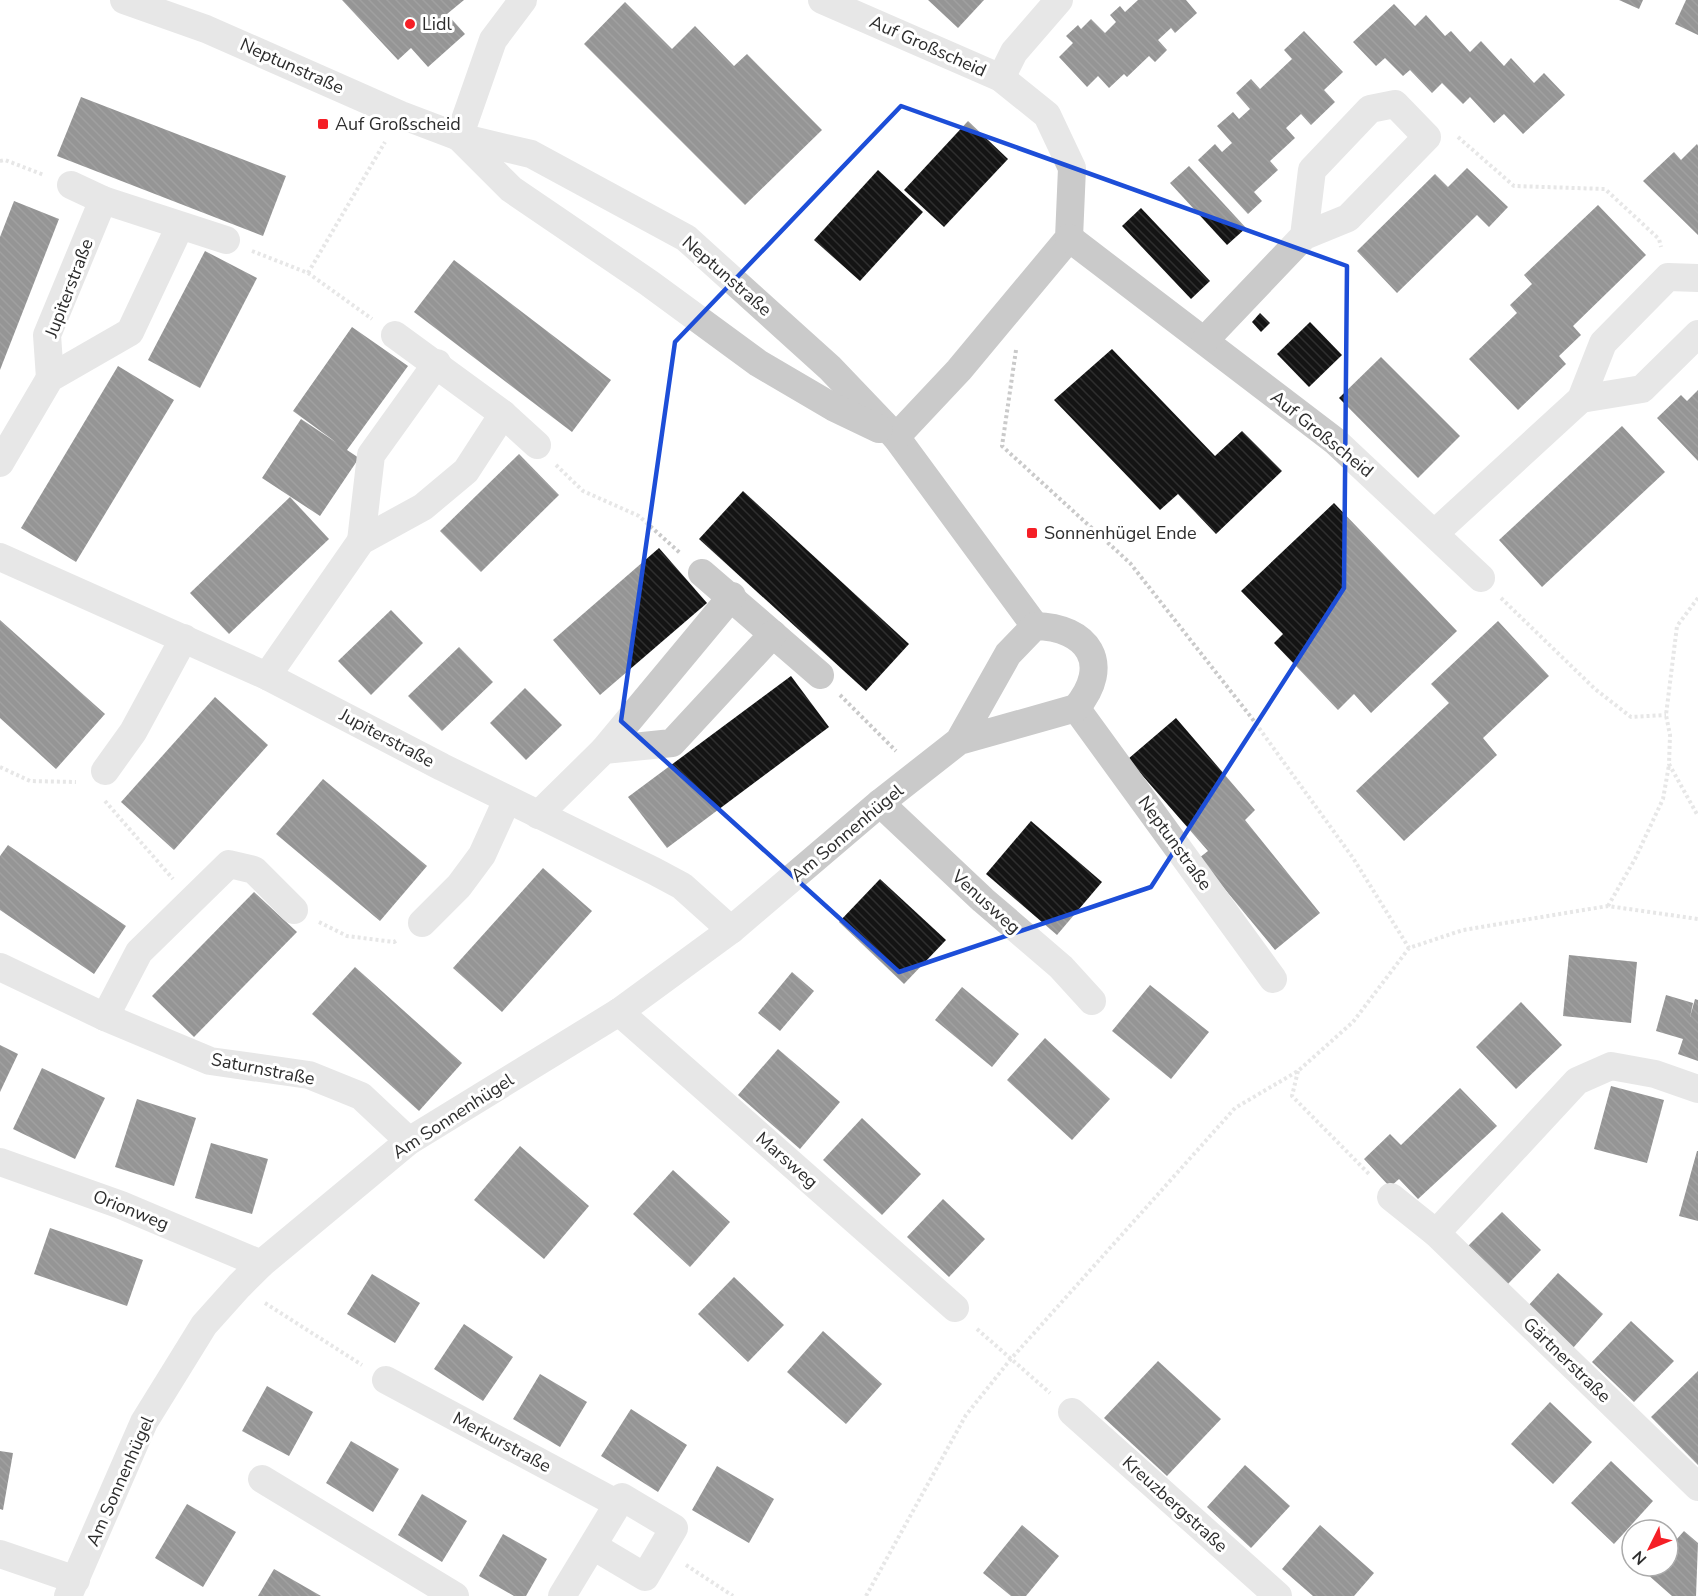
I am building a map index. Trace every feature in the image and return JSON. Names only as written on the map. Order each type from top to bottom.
[{"type":"street","name":"Neptunstraße","points":[[124,0],[206,29],[401,115],[459,137],[531,154],[686,238],[830,368],[896,437],[1035,626]]},
{"type":"street","points":[[459,137],[493,40],[523,0]]},
{"type":"street","name":"Auf Großscheid","points":[[822,0],[1001,78],[1047,115],[1072,168],[1069,238],[1335,441],[1481,578]]},
{"type":"street","name":"Auf Großscheid","points":[[1001,78],[1014,52],[1059,0]]},
{"type":"street","points":[[1205,340],[1304,236],[1348,218],[1427,137],[1395,104],[1370,109],[1312,170],[1304,236]]},
{"type":"street","name":"Neptunstraße","points":[[459,137],[510,189],[649,283],[758,363],[833,407],[896,437]]},
{"type":"street","points":[[71,185],[103,200],[226,240]]},
{"type":"street","name":"Jupiterstraße","points":[[50,378],[47,335],[103,200]]},
{"type":"street","points":[[0,463],[50,378],[130,332],[180,226]]},
{"type":"street","points":[[896,437],[959,370],[1069,238]]},
{"type":"street","points":[[1435,533],[1581,399],[1603,344],[1668,277],[1698,278]]},
{"type":"street","points":[[1581,399],[1642,389],[1698,334]]},
{"type":"street","points":[[394,335],[437,363],[503,414],[537,445]]},
{"type":"street","points":[[362,541],[371,455],[437,363]]},
{"type":"street","points":[[267,676],[362,541],[423,507],[466,471],[503,414]]},
{"type":"street","name":"Jupiterstraße","points":[[0,557],[267,676],[507,800],[682,886],[732,930]]},
{"type":"street","points":[[702,573],[820,675]]},
{"type":"street","points":[[538,815],[604,750],[732,597]]},
{"type":"street","points":[[1035,626],[1055,627],[1073,633],[1094,663],[1095,674],[1089,693],[1076,708],[959,741],[1008,654],[1035,626]]},
{"type":"street","points":[[604,750],[672,743],[774,634]]},
{"type":"street","points":[[98,784],[133,732],[184,639]]},
{"type":"street","name":"Neptunstraße","points":[[1076,708],[1273,979]]},
{"type":"street","name":"Am Sonnenhügel","points":[[72,1588],[144,1422],[204,1325],[261,1264],[409,1141],[619,1012],[732,930],[880,803],[919,775],[959,741]]},
{"type":"street","points":[[422,923],[459,886],[482,855],[507,800]]},
{"type":"street","name":"Venusweg","points":[[880,803],[983,900],[1061,967],[1092,1001]]},
{"type":"street","points":[[105,1017],[139,952],[228,864],[254,870],[294,910]]},
{"type":"street","name":"Saturnstraße","points":[[0,967],[105,1017],[210,1061],[309,1075],[361,1096],[409,1141]]},
{"type":"street","name":"Marsweg","points":[[619,1012],[955,1308]]},
{"type":"street","points":[[1436,1233],[1577,1081],[1611,1066],[1655,1074],[1698,1089]]},
{"type":"street","name":"Orionweg","points":[[0,1162],[121,1205],[261,1264]]},
{"type":"street","name":"Gärtnerstraße","points":[[1391,1197],[1436,1233],[1698,1487]]},
{"type":"street","name":"Merkurstraße","points":[[386,1380],[618,1504],[622,1497],[674,1528],[645,1577],[592,1546]]},
{"type":"street","name":"Kreuzbergstraße","points":[[1072,1412],[1278,1596]]},
{"type":"street","points":[[262,1479],[455,1596]]},
{"type":"street","points":[[562,1596],[618,1504]]},
{"type":"street","points":[[0,1554],[72,1588]]},
{"type":"path","points":[[308,273],[401,115]]},
{"type":"path","points":[[1427,137],[1454,134],[1514,186],[1605,189],[1659,239],[1668,277]]},
{"type":"path","points":[[0,161],[5,160],[71,185]]},
{"type":"path","points":[[226,240],[308,273],[394,335]]},
{"type":"path","points":[[1017,341],[1002,446],[1130,563],[1251,717],[1353,858],[1409,948]]},
{"type":"path","points":[[537,445],[583,491],[639,516],[702,573]]},
{"type":"path","points":[[1481,578],[1595,689],[1631,717],[1666,715]]},
{"type":"path","points":[[1608,906],[1635,859],[1663,799],[1669,765],[1670,735],[1666,715],[1677,626],[1698,598]]},
{"type":"path","points":[[820,675],[919,775]]},
{"type":"path","points":[[1669,765],[1698,816]]},
{"type":"path","points":[[0,767],[30,782],[98,784],[191,900]]},
{"type":"path","points":[[867,1596],[966,1415],[1010,1360],[1235,1108],[1298,1071],[1353,1023],[1409,948],[1463,930],[1608,906],[1698,919]]},
{"type":"path","points":[[294,910],[347,936],[394,942],[422,923]]},
{"type":"path","points":[[1298,1071],[1292,1096],[1391,1197]]},
{"type":"path","points":[[239,1286],[386,1380]]},
{"type":"path","points":[[955,1308],[1010,1360],[1072,1412]]},
{"type":"path","points":[[662,1549],[733,1596]]},
{"type":"highlighted area","points":[[901,106],[1347,266],[1344,588],[1151,887],[899,972],[621,721],[675,342]]},
{"type":"building","name":"Lidl","points":[[342,0],[464,0],[447,14],[465,34],[428,67],[411,48],[398,60]]},
{"type":"building","points":[[928,0],[984,0],[958,28]]},
{"type":"building","points":[[1138,0],[1186,0],[1197,13],[1175,33],[1171,28],[1158,40],[1167,50],[1155,62],[1149,56],[1127,77],[1124,74],[1109,88],[1098,76],[1087,87],[1059,57],[1073,43],[1066,36],[1078,25],[1081,29],[1091,19],[1105,33],[1116,22],[1110,15],[1120,6],[1125,12]]},
{"type":"building","points":[[1619,0],[1643,0],[1639,9]]},
{"type":"building","points":[[1686,0],[1698,0],[1698,35],[1675,24]]},
{"type":"building","points":[[625,2],[672,49],[695,26],[734,66],[747,54],[822,130],[745,205],[584,44]]},
{"type":"building","points":[[1394,4],[1415,26],[1426,15],[1445,36],[1451,31],[1470,52],[1481,41],[1504,66],[1511,58],[1534,83],[1544,73],[1565,95],[1523,134],[1504,114],[1494,123],[1470,97],[1463,104],[1442,83],[1432,93],[1410,70],[1403,76],[1385,58],[1376,66],[1353,42]]},
{"type":"building","points":[[1304,31],[1343,72],[1324,90],[1335,102],[1311,125],[1301,114],[1286,128],[1295,138],[1270,161],[1278,170],[1254,192],[1262,201],[1248,214],[1198,160],[1215,144],[1222,152],[1232,143],[1217,126],[1233,112],[1239,119],[1250,109],[1236,93],[1251,79],[1260,89],[1292,59],[1284,50]]},
{"type":"building","points":[[81,97],[286,176],[263,236],[57,156]]},
{"type":"building","points":[[968,121],[1008,159],[944,227],[904,190]]},
{"type":"building","points":[[1697,144],[1698,235],[1643,181],[1674,152],[1681,160]]},
{"type":"building","points":[[1189,166],[1246,228],[1227,245],[1170,183]]},
{"type":"building","points":[[1467,168],[1508,207],[1489,227],[1477,215],[1397,293],[1357,251],[1435,174],[1448,187]]},
{"type":"building","points":[[878,170],[923,212],[860,281],[814,240]]},
{"type":"building","points":[[14,201],[59,219],[0,370],[0,237]]},
{"type":"building","points":[[1598,205],[1646,255],[1573,326],[1581,335],[1559,356],[1566,364],[1518,410],[1469,359],[1517,313],[1510,305],[1532,284],[1524,275]]},
{"type":"building","points":[[1141,208],[1210,281],[1191,299],[1122,226]]},
{"type":"building","points":[[205,251],[257,278],[200,388],[148,360]]},
{"type":"building","points":[[454,260],[611,380],[572,432],[414,312]]},
{"type":"building","points":[[1260,313],[1270,323],[1261,332],[1252,322]]},
{"type":"building","points":[[1310,322],[1342,355],[1309,387],[1277,354]]},
{"type":"building","points":[[352,327],[408,366],[347,450],[359,458],[320,516],[262,478],[301,419],[337,443],[293,411]]},
{"type":"building","points":[[1112,349],[1215,456],[1242,431],[1282,471],[1216,534],[1178,494],[1160,510],[1054,400]]},
{"type":"building","points":[[1381,357],[1460,436],[1418,478],[1339,398]]},
{"type":"building","points":[[118,366],[174,400],[76,562],[21,528]]},
{"type":"building","points":[[1698,390],[1698,461],[1657,418],[1681,395],[1687,401]]},
{"type":"building","points":[[1622,426],[1665,472],[1542,587],[1499,540]]},
{"type":"building","points":[[519,454],[559,495],[481,572],[440,531]]},
{"type":"building","points":[[743,491],[909,644],[866,691],[699,539]]},
{"type":"building","points":[[290,497],[329,539],[229,634],[190,593]]},
{"type":"building","points":[[1334,503],[1457,631],[1371,713],[1354,694],[1338,710],[1274,643],[1283,634],[1241,591]]},
{"type":"building","points":[[659,548],[707,603],[600,695],[553,640]]},
{"type":"building","points":[[391,610],[423,643],[371,695],[338,661]]},
{"type":"building","points":[[0,620],[105,714],[56,769],[0,718]]},
{"type":"building","points":[[1498,621],[1549,676],[1483,738],[1497,755],[1404,841],[1356,791],[1449,703],[1431,684]]},
{"type":"building","points":[[459,647],[493,682],[442,731],[408,696]]},
{"type":"building","points":[[791,676],[829,727],[667,848],[628,797]]},
{"type":"building","points":[[525,688],[562,725],[526,760],[490,723]]},
{"type":"building","points":[[215,697],[268,745],[174,850],[121,802]]},
{"type":"building","points":[[1176,718],[1255,810],[1245,820],[1320,913],[1275,950],[1199,858],[1208,851],[1128,759]]},
{"type":"building","points":[[323,779],[427,866],[380,921],[276,834]]},
{"type":"building","points":[[1031,821],[1102,882],[1057,935],[986,874]]},
{"type":"building","points":[[8,845],[126,926],[94,974],[0,910],[0,856]]},
{"type":"building","points":[[543,868],[592,911],[502,1012],[453,968]]},
{"type":"building","points":[[880,879],[946,940],[904,984],[839,922]]},
{"type":"building","points":[[254,892],[297,932],[194,1037],[152,996]]},
{"type":"building","points":[[1569,955],[1637,962],[1631,1023],[1563,1016]]},
{"type":"building","points":[[355,967],[462,1063],[419,1111],[312,1014]]},
{"type":"building","points":[[792,972],[814,991],[780,1031],[758,1013]]},
{"type":"building","points":[[1150,985],[1209,1032],[1171,1079],[1112,1031]]},
{"type":"building","points":[[962,987],[1019,1034],[992,1067],[935,1020]]},
{"type":"building","points":[[1666,995],[1693,1003],[1690,1017],[1695,999],[1698,1000],[1698,1061],[1678,1054],[1683,1039],[1656,1031]]},
{"type":"building","points":[[1521,1002],[1562,1045],[1516,1089],[1476,1047]]},
{"type":"building","points":[[1045,1038],[1110,1099],[1072,1140],[1007,1080]]},
{"type":"building","points":[[0,1045],[18,1054],[0,1092]]},
{"type":"building","points":[[778,1049],[840,1102],[800,1149],[738,1095]]},
{"type":"building","points":[[42,1068],[105,1098],[75,1159],[13,1129]]},
{"type":"building","points":[[1611,1086],[1664,1100],[1647,1163],[1594,1149]]},
{"type":"building","points":[[1460,1088],[1497,1126],[1418,1199],[1399,1179],[1390,1187],[1364,1159],[1390,1134],[1401,1145]]},
{"type":"building","points":[[137,1099],[196,1118],[174,1186],[115,1167]]},
{"type":"building","points":[[862,1118],[921,1174],[882,1215],[823,1160]]},
{"type":"building","points":[[211,1143],[268,1159],[252,1214],[195,1198]]},
{"type":"building","points":[[520,1146],[589,1206],[544,1259],[474,1200]]},
{"type":"building","points":[[1698,1151],[1698,1221],[1679,1216]]},
{"type":"building","points":[[673,1170],[730,1222],[690,1267],[633,1214]]},
{"type":"building","points":[[943,1199],[985,1239],[949,1277],[907,1237]]},
{"type":"building","points":[[1502,1212],[1541,1250],[1506,1286],[1467,1247]]},
{"type":"building","points":[[50,1228],[143,1260],[127,1306],[34,1274]]},
{"type":"building","points":[[1558,1273],[1603,1314],[1573,1348],[1527,1307]]},
{"type":"building","points":[[372,1274],[420,1303],[395,1343],[347,1314]]},
{"type":"building","points":[[734,1277],[784,1325],[748,1362],[698,1314]]},
{"type":"building","points":[[1631,1321],[1674,1361],[1634,1402],[1592,1362]]},
{"type":"building","points":[[464,1324],[513,1357],[483,1401],[434,1369]]},
{"type":"building","points":[[823,1331],[882,1384],[846,1424],[787,1372]]},
{"type":"building","points":[[1158,1361],[1221,1419],[1167,1476],[1104,1418]]},
{"type":"building","points":[[1698,1371],[1698,1465],[1651,1417]]},
{"type":"building","points":[[540,1374],[587,1402],[560,1447],[513,1419]]},
{"type":"building","points":[[267,1386],[313,1412],[289,1456],[242,1431]]},
{"type":"building","points":[[1550,1402],[1592,1442],[1553,1484],[1511,1444]]},
{"type":"building","points":[[631,1409],[687,1445],[658,1492],[601,1456]]},
{"type":"building","points":[[351,1441],[399,1469],[373,1512],[326,1483]]},
{"type":"building","points":[[0,1451],[13,1453],[3,1510],[0,1509]]},
{"type":"building","points":[[1611,1461],[1653,1501],[1638,1518],[1620,1518],[1620,1537],[1614,1544],[1571,1503]]},
{"type":"building","points":[[1245,1465],[1290,1506],[1251,1548],[1207,1507]]},
{"type":"building","points":[[717,1466],[774,1499],[749,1543],[692,1510]]},
{"type":"building","points":[[422,1494],[467,1521],[442,1562],[398,1535]]},
{"type":"building","points":[[187,1504],[236,1532],[203,1587],[155,1558]]},
{"type":"building","points":[[1022,1525],[1059,1556],[1026,1596],[1011,1596],[983,1573]]},
{"type":"building","points":[[1320,1525],[1374,1573],[1354,1596],[1313,1596],[1282,1569]]},
{"type":"building","points":[[1684,1531],[1698,1543],[1696,1596],[1672,1596],[1652,1578],[1680,1578],[1680,1536]]},
{"type":"building","points":[[503,1534],[547,1559],[526,1596],[514,1596],[479,1576]]},
{"type":"building","points":[[274,1569],[321,1596],[258,1596]]},
{"type":"place","name":"Lidl","points":[[410,24]]},
{"type":"place","name":"Auf Großscheid","points":[[323,124]]},
{"type":"place","name":"Sonnenhügel Ende","points":[[1032,533]]}]
